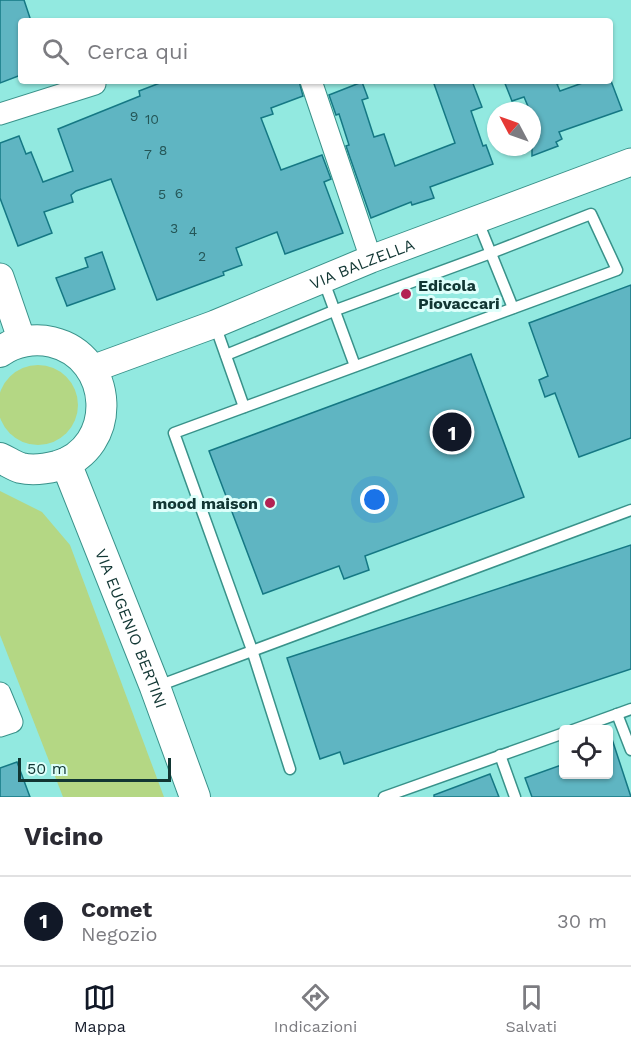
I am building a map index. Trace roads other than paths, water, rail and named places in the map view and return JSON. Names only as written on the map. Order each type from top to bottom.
[{"type":"main road","points":[[0,458],[21,468],[44,470],[66,463],[84,450],[96,432],[102,411],[101,389],[92,369],[79,354],[62,344],[42,340],[11,347]]},
{"type":"main road","name":"VIA EUGENIO BERTINI","points":[[66,463],[155,687],[195,797]]},
{"type":"street","points":[[0,114],[95,84]]},
{"type":"street","points":[[312,84],[371,259]]},
{"type":"street","name":"VIA BALZELLA","points":[[92,369],[215,324],[371,259],[631,162]]},
{"type":"street","points":[[0,277],[11,347]]},
{"type":"street","points":[[0,693],[12,722],[0,726]]},
{"type":"lane","points":[[226,355],[336,309],[591,214],[616,270],[174,433],[252,650],[290,769]]},
{"type":"lane","points":[[477,219],[513,308]]},
{"type":"lane","points":[[323,279],[336,309],[355,366]]},
{"type":"lane","points":[[215,324],[244,407]]},
{"type":"lane","points":[[155,687],[631,510]]},
{"type":"lane","points":[[585,725],[631,709]]},
{"type":"lane","points":[[617,714],[631,750]]},
{"type":"lane","points":[[384,797],[559,735]]},
{"type":"lane","points":[[500,755],[515,797]]},
{"type":"place","name":"Edicola Piovaccari","points":[[406,294]]},
{"type":"place","name":"Comet","points":[[452,432]]},
{"type":"place","name":"mood maison","points":[[270,503]]}]
